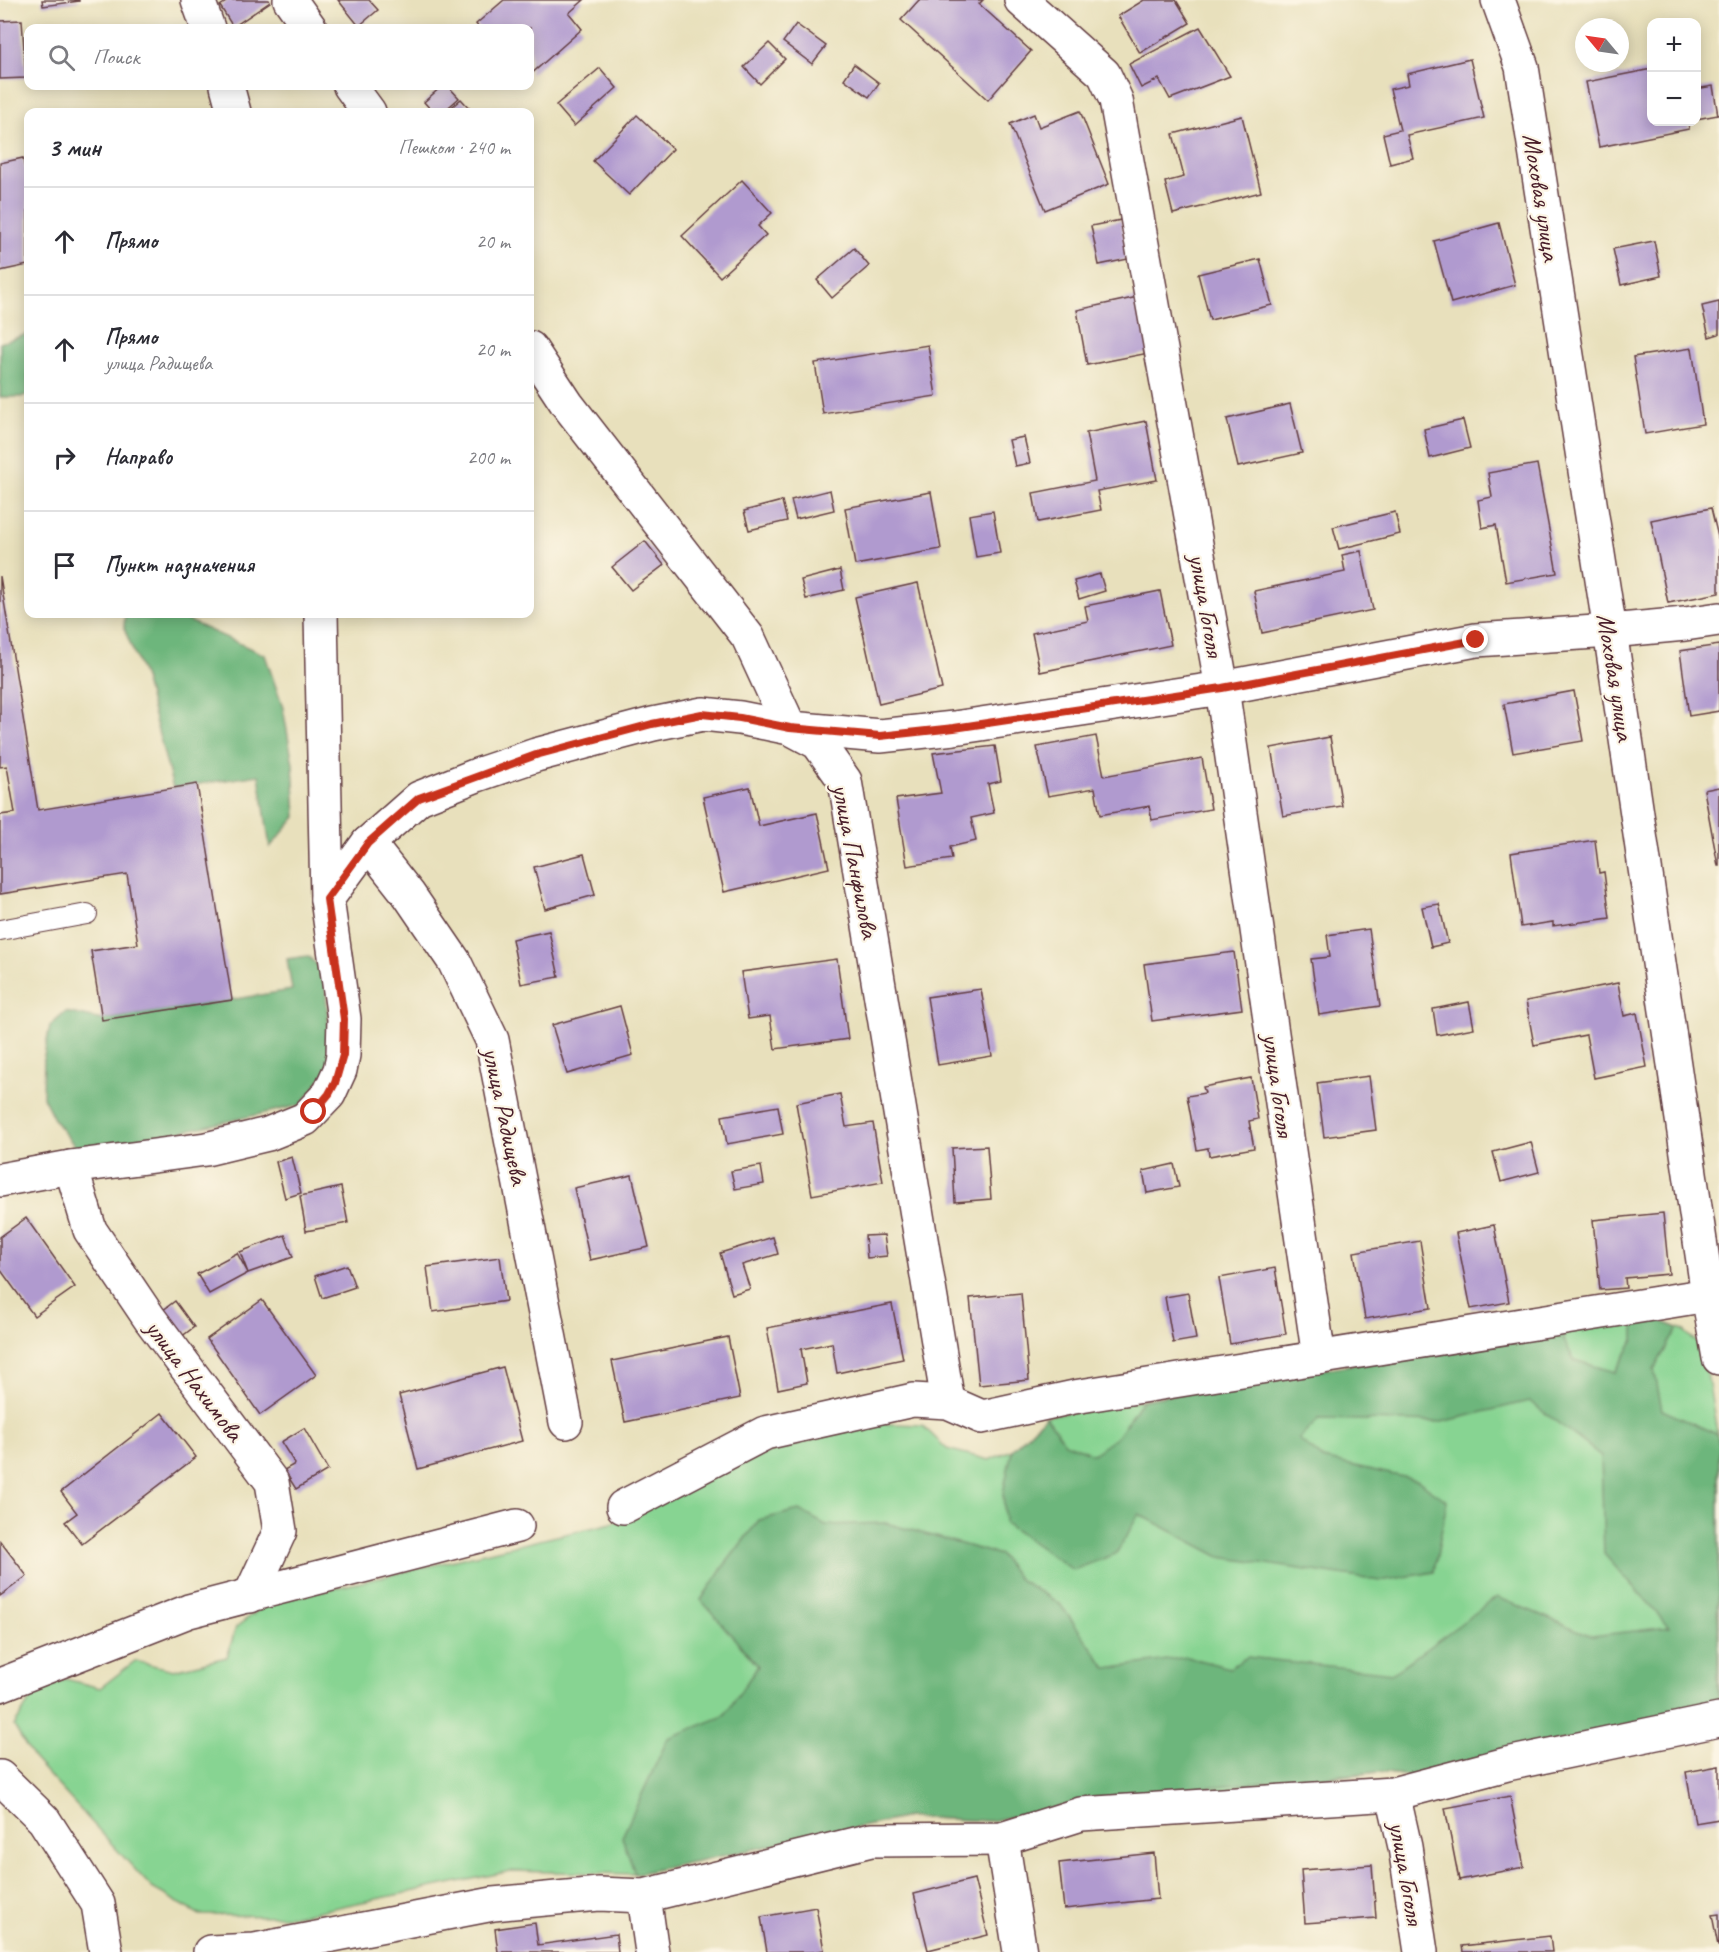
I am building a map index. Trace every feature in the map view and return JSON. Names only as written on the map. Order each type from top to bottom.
[{"type":"street","points":[[198,0],[207,24]]},
{"type":"street","points":[[290,0],[307,24]]},
{"type":"street","name":"улица Гоголя","points":[[1021,0],[1104,74],[1116,100],[1222,688],[1319,1358]]},
{"type":"street","name":"Моховая улица","points":[[1498,0],[1522,67],[1610,631],[1719,1358]]},
{"type":"street","points":[[228,90],[233,108]]},
{"type":"street","points":[[353,90],[366,108]]},
{"type":"street","points":[[534,354],[567,404],[748,637],[790,728]]},
{"type":"street","points":[[0,1180],[70,1167],[206,1149],[268,1134],[305,1119],[321,1105],[335,1083],[343,1055],[344,1019],[327,899],[321,618]]},
{"type":"street","points":[[327,899],[368,843],[419,798],[536,755],[652,724],[702,714],[740,718],[790,728],[880,736],[954,728],[1222,688],[1476,640],[1610,631],[1719,619]]},
{"type":"street","name":"улица Панфилова","points":[[790,728],[818,743],[845,781],[948,1402]]},
{"type":"street","name":"улица Радищева","points":[[368,843],[409,895],[454,961],[492,1040],[566,1422]]},
{"type":"street","name":"улица Нахимова","points":[[70,1167],[90,1230],[150,1319],[272,1482],[280,1531],[250,1596]]},
{"type":"street","points":[[623,1508],[765,1433],[914,1400],[948,1402],[982,1417],[1074,1397],[1708,1295]]},
{"type":"street","points":[[0,1685],[189,1611],[517,1526]]},
{"type":"street","points":[[210,1952],[255,1951],[493,1904],[599,1894],[644,1896],[871,1840],[1002,1839],[1081,1814],[1393,1794],[1507,1764],[1719,1720]]},
{"type":"street","points":[[0,1777],[44,1820],[98,1904],[106,1952]]},
{"type":"street","name":"улица Гоголя","points":[[1393,1794],[1405,1847],[1421,1952]]},
{"type":"street","points":[[1002,1839],[1020,1952]]},
{"type":"street","points":[[644,1896],[652,1952]]},
{"type":"lane","points":[[0,930],[87,914]]},
{"type":"green space","points":[[24,335],[24,396],[21,397],[0,397],[0,343]]},
{"type":"green space","points":[[125,618],[187,618],[187,620],[265,655],[283,708],[293,764],[296,817],[270,847],[259,775],[173,788],[144,678],[124,628]]},
{"type":"green space","points":[[308,956],[324,972],[332,1064],[301,1105],[81,1154],[55,1121],[43,1097],[44,1056],[50,1026],[66,1012],[102,1020],[292,990],[287,959]]},
{"type":"green space","points":[[1646,1315],[1683,1330],[1703,1348],[1719,1445],[1719,1703],[1411,1776],[1378,1772],[1201,1794],[1128,1793],[991,1821],[908,1817],[635,1874],[511,1871],[295,1916],[200,1915],[152,1888],[33,1758],[14,1726],[34,1693],[66,1679],[100,1688],[135,1661],[174,1670],[227,1657],[236,1627],[267,1604],[612,1523],[741,1461],[869,1423],[922,1425],[947,1449],[989,1460],[1012,1450],[1046,1416]]},
{"type":"green space","points":[[1646,1315],[1678,1328],[1654,1369],[1662,1410],[1717,1434],[1719,1445],[1718,1704],[1411,1776],[1378,1772],[1116,1795],[991,1821],[908,1817],[635,1874],[622,1837],[668,1738],[724,1716],[758,1666],[701,1600],[759,1520],[799,1510],[826,1525],[886,1523],[1000,1555],[1020,1580],[1060,1604],[1107,1669],[1187,1657],[1230,1668],[1247,1657],[1393,1673],[1497,1597],[1592,1636],[1669,1627],[1604,1554],[1601,1456],[1529,1401],[1442,1422],[1319,1419],[1299,1439],[1323,1459],[1417,1480],[1447,1501],[1434,1572],[1380,1581],[1220,1557],[1139,1514],[1116,1554],[1073,1570],[1005,1523],[1003,1493],[1012,1450],[1046,1416],[1065,1443],[1093,1454],[1117,1437],[1142,1400],[1559,1330],[1574,1360],[1615,1372],[1634,1340],[1634,1317]]},
{"type":"building","points":[[42,0],[79,0],[79,1],[43,6]]},
{"type":"building","points":[[229,0],[269,0],[270,2],[237,24],[231,24],[220,6]]},
{"type":"building","points":[[338,0],[369,0],[378,10],[361,24],[357,24]]},
{"type":"building","points":[[504,0],[584,0],[569,13],[582,29],[534,71],[534,24],[476,24]]},
{"type":"building","points":[[919,0],[983,0],[979,4],[1031,51],[988,100],[901,20]]},
{"type":"building","points":[[1144,0],[1176,0],[1190,23],[1140,53],[1118,16]]},
{"type":"building","points":[[22,20],[24,78],[0,79],[0,21]]},
{"type":"building","points":[[796,24],[826,46],[812,64],[783,42]]},
{"type":"building","points":[[1200,27],[1230,76],[1170,99],[1159,79],[1141,88],[1129,64]]},
{"type":"building","points":[[769,43],[785,59],[760,84],[744,67]]},
{"type":"building","points":[[1470,59],[1484,118],[1407,135],[1413,158],[1390,164],[1383,134],[1400,130],[1390,89],[1409,85],[1407,74]]},
{"type":"building","points":[[854,64],[879,83],[869,97],[844,79]]},
{"type":"building","points":[[600,68],[617,88],[574,126],[556,105]]},
{"type":"building","points":[[1647,70],[1647,126],[1689,126],[1689,129],[1599,147],[1586,82]]},
{"type":"building","points":[[1713,86],[1718,115],[1701,118],[1701,88]]},
{"type":"building","points":[[438,90],[452,90],[459,98],[448,108],[429,108],[424,102]]},
{"type":"building","points":[[461,99],[469,108],[451,108]]},
{"type":"building","points":[[1080,111],[1109,184],[1045,210],[1010,124],[1034,114],[1039,127]]},
{"type":"building","points":[[637,115],[673,149],[629,195],[593,161]]},
{"type":"building","points":[[1242,116],[1261,192],[1173,214],[1165,182],[1184,177],[1173,134]]},
{"type":"building","points":[[23,158],[24,266],[0,271],[0,163]]},
{"type":"building","points":[[742,180],[772,213],[758,226],[766,235],[720,277],[682,236]]},
{"type":"building","points":[[1121,220],[1128,259],[1099,265],[1091,226]]},
{"type":"building","points":[[1499,223],[1515,285],[1451,303],[1434,241]]},
{"type":"building","points":[[1654,241],[1661,276],[1621,285],[1613,249]]},
{"type":"building","points":[[854,248],[869,266],[832,298],[817,280]]},
{"type":"building","points":[[1260,259],[1272,305],[1210,320],[1198,274]]},
{"type":"building","points":[[1138,297],[1149,353],[1087,365],[1077,310]]},
{"type":"building","points":[[1719,302],[1719,334],[1709,337],[1702,306]]},
{"type":"building","points":[[928,345],[936,396],[823,414],[815,363]]},
{"type":"building","points":[[1692,348],[1703,424],[1645,434],[1633,357]]},
{"type":"building","points":[[1290,404],[1302,453],[1238,467],[1227,419]]},
{"type":"building","points":[[1463,420],[1470,448],[1430,458],[1424,429]]},
{"type":"building","points":[[1146,421],[1157,480],[1097,491],[1101,510],[1038,522],[1033,493],[1095,481],[1086,433]]},
{"type":"building","points":[[1024,437],[1030,463],[1015,466],[1009,440]]},
{"type":"building","points":[[1537,464],[1557,573],[1506,582],[1496,525],[1482,528],[1478,500],[1492,497],[1488,473]]},
{"type":"building","points":[[830,490],[834,510],[796,519],[791,500]]},
{"type":"building","points":[[931,492],[941,549],[855,565],[845,508]]},
{"type":"building","points":[[782,501],[787,521],[749,530],[744,511]]},
{"type":"building","points":[[1711,508],[1719,541],[1719,593],[1668,603],[1651,520]]},
{"type":"building","points":[[993,511],[1000,553],[976,557],[969,515]]},
{"type":"building","points":[[1395,512],[1400,534],[1339,549],[1333,527]]},
{"type":"building","points":[[645,541],[664,565],[631,590],[612,567]]},
{"type":"building","points":[[1361,551],[1373,610],[1262,633],[1254,591],[1345,572],[1342,555]]},
{"type":"building","points":[[840,570],[844,590],[806,599],[801,580]]},
{"type":"building","points":[[1100,574],[1105,591],[1079,599],[1074,581]]},
{"type":"building","points":[[0,576],[38,810],[197,784],[232,1000],[102,1020],[91,951],[138,944],[127,874],[0,894],[0,815],[15,813],[7,766],[0,767]]},
{"type":"building","points":[[918,583],[942,689],[879,704],[855,597]]},
{"type":"building","points":[[1160,591],[1171,645],[1040,672],[1032,633],[1088,621],[1085,606]]},
{"type":"building","points":[[1719,645],[1719,711],[1689,716],[1680,651]]},
{"type":"building","points":[[1574,691],[1583,741],[1513,753],[1504,704]]},
{"type":"building","points":[[1096,736],[1104,776],[1202,758],[1211,809],[1152,820],[1149,806],[1100,815],[1095,788],[1048,796],[1037,747]]},
{"type":"building","points":[[1330,737],[1342,806],[1283,816],[1271,748]]},
{"type":"building","points":[[995,746],[1001,781],[988,784],[994,813],[971,818],[976,841],[950,847],[952,859],[907,866],[896,799],[941,793],[933,753]]},
{"type":"building","points":[[750,787],[759,826],[817,813],[829,868],[724,892],[703,797]]},
{"type":"building","points":[[1719,787],[1719,866],[1718,866],[1704,790]]},
{"type":"building","points":[[1595,840],[1599,873],[1604,872],[1610,918],[1553,926],[1553,922],[1521,927],[1511,853]]},
{"type":"building","points":[[584,854],[595,895],[545,909],[534,867]]},
{"type":"building","points":[[1439,904],[1448,943],[1431,947],[1422,907]]},
{"type":"building","points":[[1369,929],[1380,1006],[1319,1015],[1311,959],[1330,957],[1327,935]]},
{"type":"building","points":[[549,931],[559,977],[521,984],[512,939]]},
{"type":"building","points":[[1234,952],[1242,1009],[1152,1021],[1144,964]]},
{"type":"building","points":[[837,959],[848,1039],[775,1049],[770,1016],[748,1019],[741,972]]},
{"type":"building","points":[[1618,983],[1624,1016],[1637,1013],[1647,1067],[1594,1078],[1586,1035],[1534,1045],[1526,1001]]},
{"type":"building","points":[[981,989],[992,1056],[938,1065],[927,997]]},
{"type":"building","points":[[1469,1002],[1474,1028],[1437,1035],[1433,1009]]},
{"type":"building","points":[[620,1006],[633,1055],[567,1074],[552,1025]]},
{"type":"building","points":[[1369,1076],[1376,1130],[1324,1137],[1317,1083]]},
{"type":"building","points":[[1251,1078],[1258,1119],[1249,1121],[1254,1148],[1209,1156],[1208,1148],[1197,1150],[1187,1096],[1205,1093],[1203,1087]]},
{"type":"building","points":[[840,1094],[846,1127],[873,1123],[883,1182],[812,1195],[796,1103]]},
{"type":"building","points":[[778,1106],[783,1134],[727,1144],[722,1116]]},
{"type":"building","points":[[1531,1142],[1539,1172],[1501,1182],[1493,1152]]},
{"type":"building","points":[[987,1146],[991,1199],[955,1202],[952,1148]]},
{"type":"building","points":[[292,1157],[301,1193],[285,1198],[276,1162]]},
{"type":"building","points":[[1174,1164],[1179,1187],[1147,1193],[1143,1171]]},
{"type":"building","points":[[761,1166],[764,1184],[735,1189],[731,1171]]},
{"type":"building","points":[[632,1175],[649,1247],[590,1260],[574,1188]]},
{"type":"building","points":[[341,1187],[348,1223],[306,1231],[300,1196]]},
{"type":"building","points":[[1663,1213],[1669,1274],[1625,1278],[1626,1288],[1600,1290],[1593,1220]]},
{"type":"building","points":[[26,1218],[75,1287],[34,1316],[0,1269],[0,1237]]},
{"type":"building","points":[[1494,1225],[1509,1302],[1471,1309],[1456,1233]]},
{"type":"building","points":[[285,1235],[293,1257],[248,1273],[240,1252]]},
{"type":"building","points":[[884,1235],[887,1256],[867,1258],[865,1236]]},
{"type":"building","points":[[773,1237],[778,1254],[742,1265],[750,1289],[732,1294],[720,1253]]},
{"type":"building","points":[[1420,1241],[1431,1308],[1365,1319],[1354,1252]]},
{"type":"building","points":[[237,1253],[248,1273],[209,1294],[197,1274]]},
{"type":"building","points":[[500,1257],[506,1301],[433,1312],[427,1267]]},
{"type":"building","points":[[347,1265],[355,1287],[322,1298],[315,1276]]},
{"type":"building","points":[[1275,1268],[1286,1334],[1230,1344],[1219,1278]]},
{"type":"building","points":[[1021,1293],[1029,1380],[979,1385],[970,1298]]},
{"type":"building","points":[[1188,1293],[1196,1339],[1173,1343],[1165,1297]]},
{"type":"building","points":[[262,1300],[316,1375],[260,1415],[207,1339]]},
{"type":"building","points":[[175,1301],[194,1327],[181,1337],[162,1311]]},
{"type":"building","points":[[892,1304],[903,1359],[837,1373],[832,1343],[801,1349],[807,1383],[778,1389],[767,1328]]},
{"type":"building","points":[[728,1337],[740,1398],[625,1422],[612,1361]]},
{"type":"building","points":[[503,1367],[522,1441],[418,1469],[399,1395]]},
{"type":"building","points":[[162,1413],[196,1457],[82,1544],[65,1522],[77,1513],[61,1492]]},
{"type":"building","points":[[304,1428],[328,1470],[296,1489],[284,1470],[295,1464],[281,1442]]},
{"type":"building","points":[[0,1541],[27,1576],[0,1596]]},
{"type":"building","points":[[1719,1766],[1719,1819],[1695,1823],[1686,1772]]},
{"type":"building","points":[[1510,1796],[1524,1867],[1459,1880],[1445,1808]]},
{"type":"building","points":[[1154,1853],[1158,1899],[1064,1909],[1059,1863]]},
{"type":"building","points":[[1372,1865],[1376,1918],[1305,1923],[1301,1870]]},
{"type":"building","points":[[974,1879],[988,1935],[928,1950],[914,1894]]},
{"type":"building","points":[[816,1907],[824,1950],[767,1952],[761,1917]]},
{"type":"building","points":[[1719,1914],[1719,1946],[1718,1946],[1712,1915]]},
{"type":"building","points":[[535,1923],[538,1945],[616,1934],[618,1952],[498,1952],[495,1929]]},
{"type":"building","points":[[1550,1936],[1552,1952],[1463,1952],[1462,1946]]},
{"type":"route","points":[[314,1112],[335,1083],[343,1055],[344,1019],[327,899],[368,843],[419,798],[536,755],[652,724],[702,714],[740,718],[790,728],[880,736],[954,728],[1222,688],[1476,640]]}]
